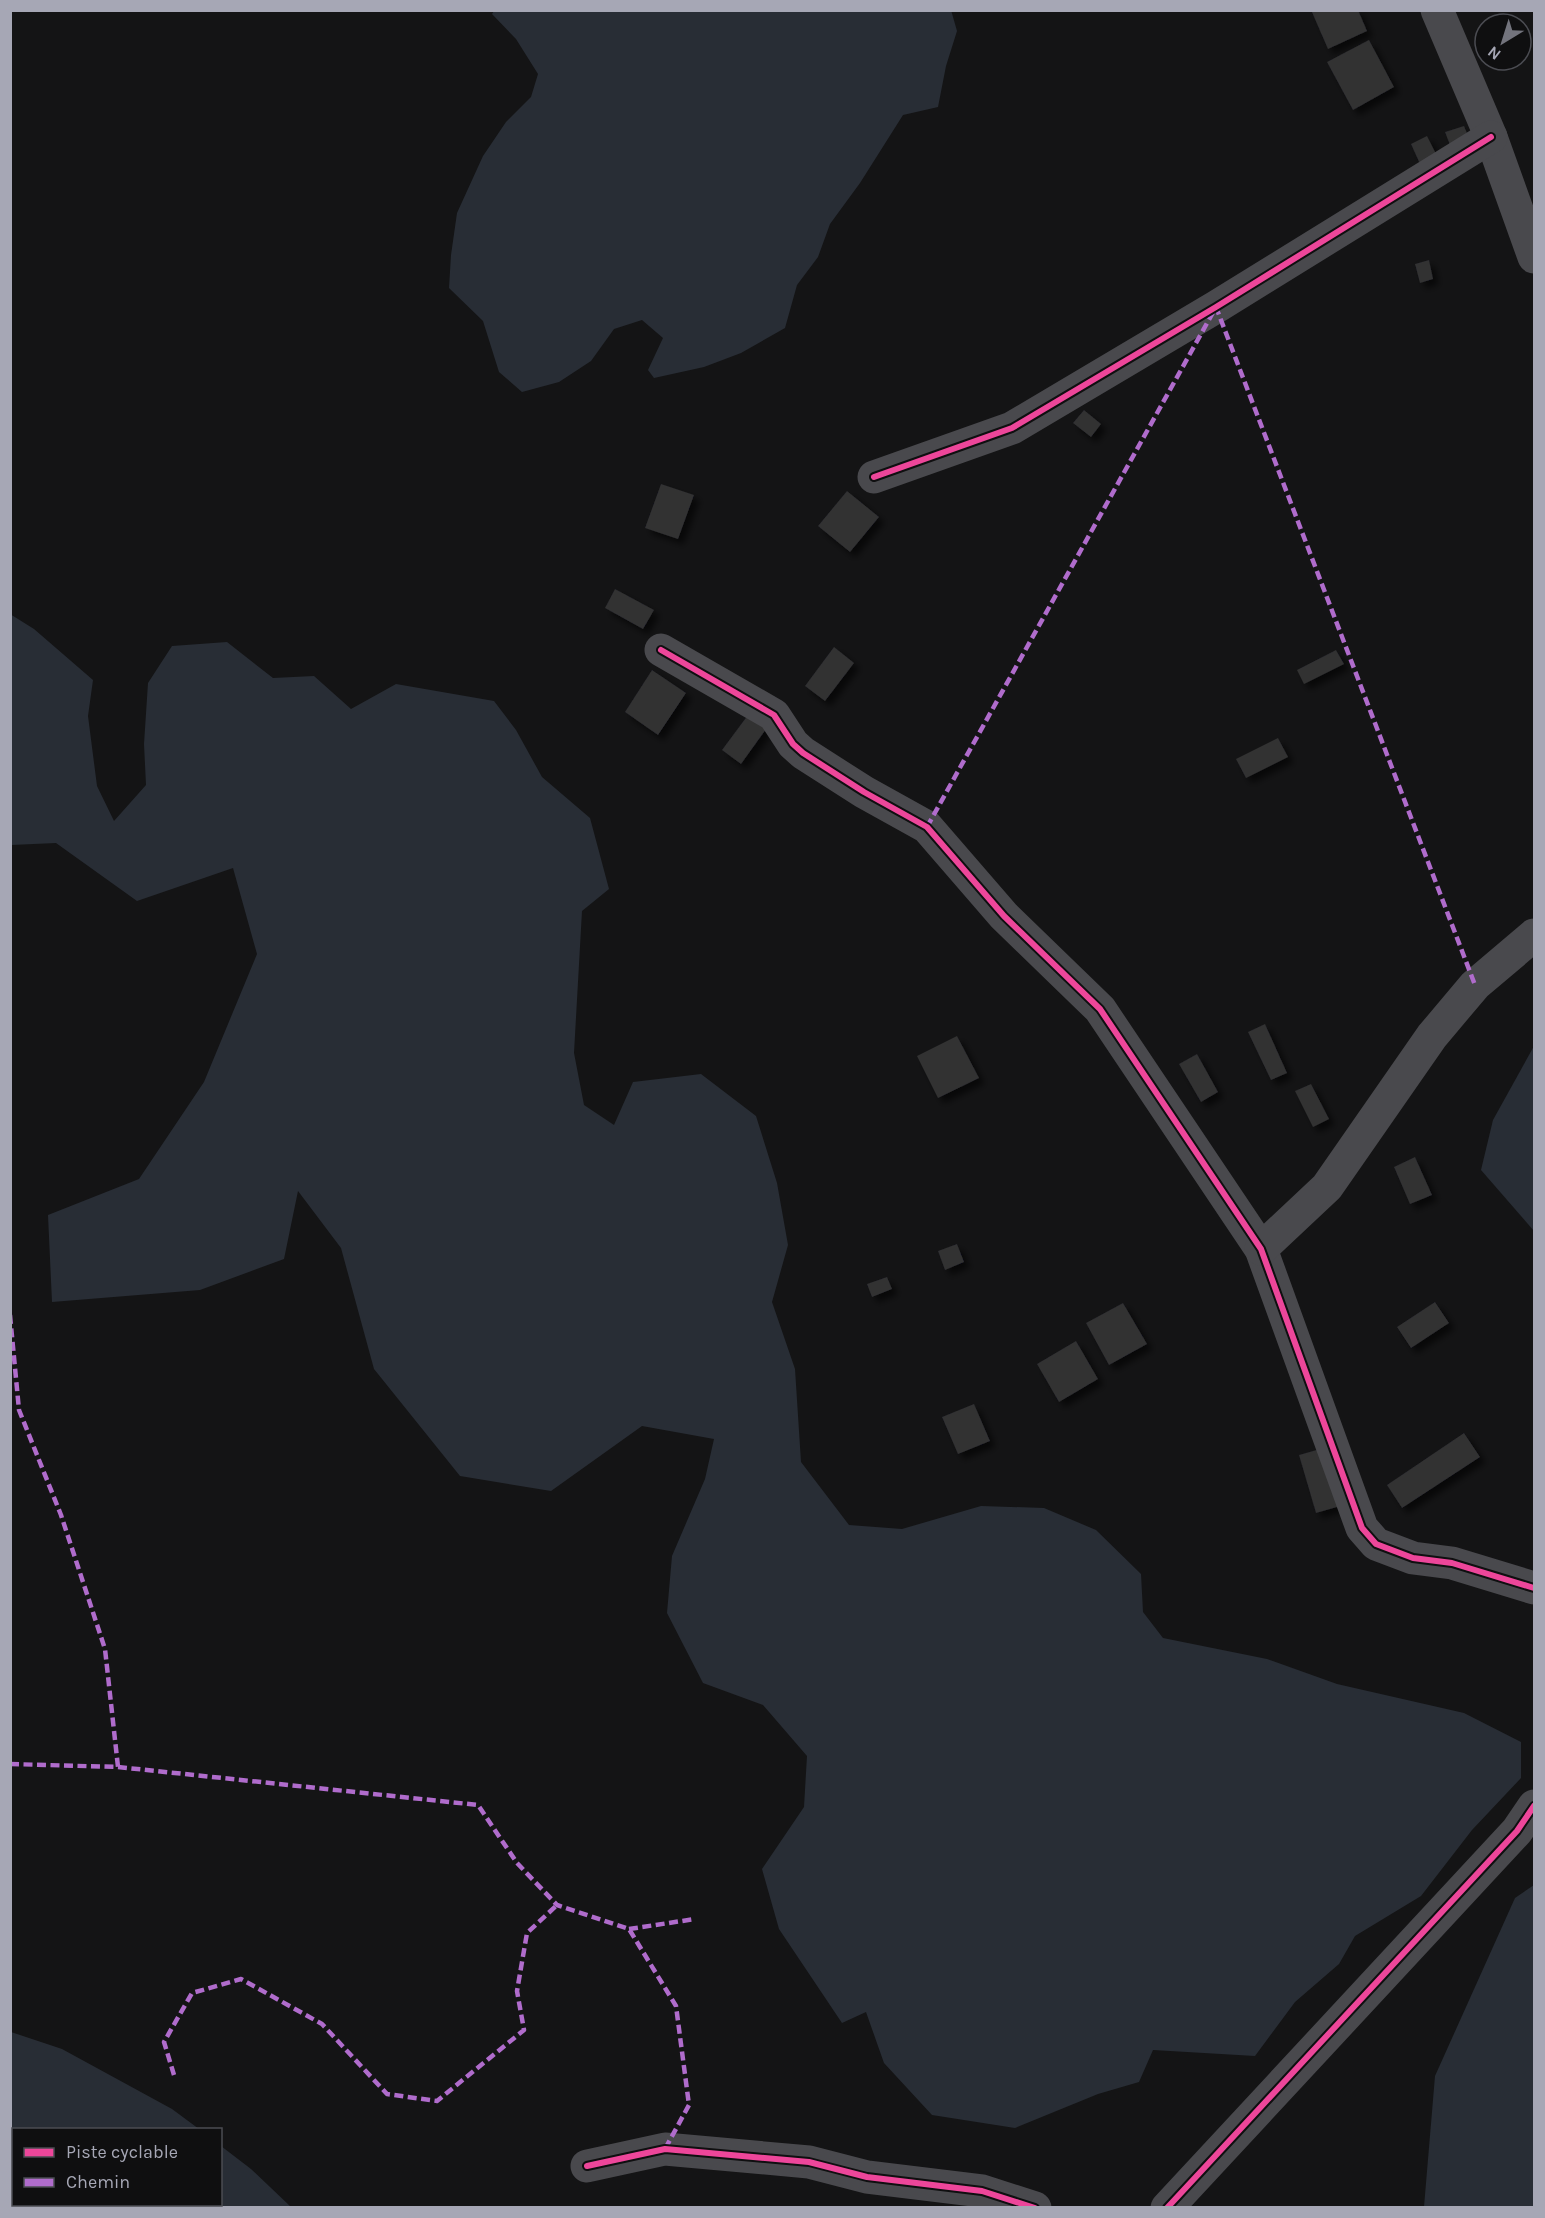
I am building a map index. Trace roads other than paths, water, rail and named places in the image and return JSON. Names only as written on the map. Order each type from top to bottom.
[{"type":"street","points":[[1437,10],[1491,137],[1534,257]]},
{"type":"street","points":[[874,477],[1012,428],[1216,307],[1491,137]]},
{"type":"street","points":[[661,650],[774,715],[793,744],[803,753],[864,792],[927,827],[1004,916],[1100,1009],[1261,1249],[1362,1528],[1377,1544],[1413,1558],[1452,1563],[1534,1588]]},
{"type":"street","points":[[1261,1249],[1327,1188],[1432,1036],[1475,985],[1534,935]]},
{"type":"street","points":[[1167,2208],[1517,1831],[1534,1806]]},
{"type":"street","points":[[588,2166],[665,2149],[809,2162],[867,2177],[982,2191],[1035,2208]]}]
